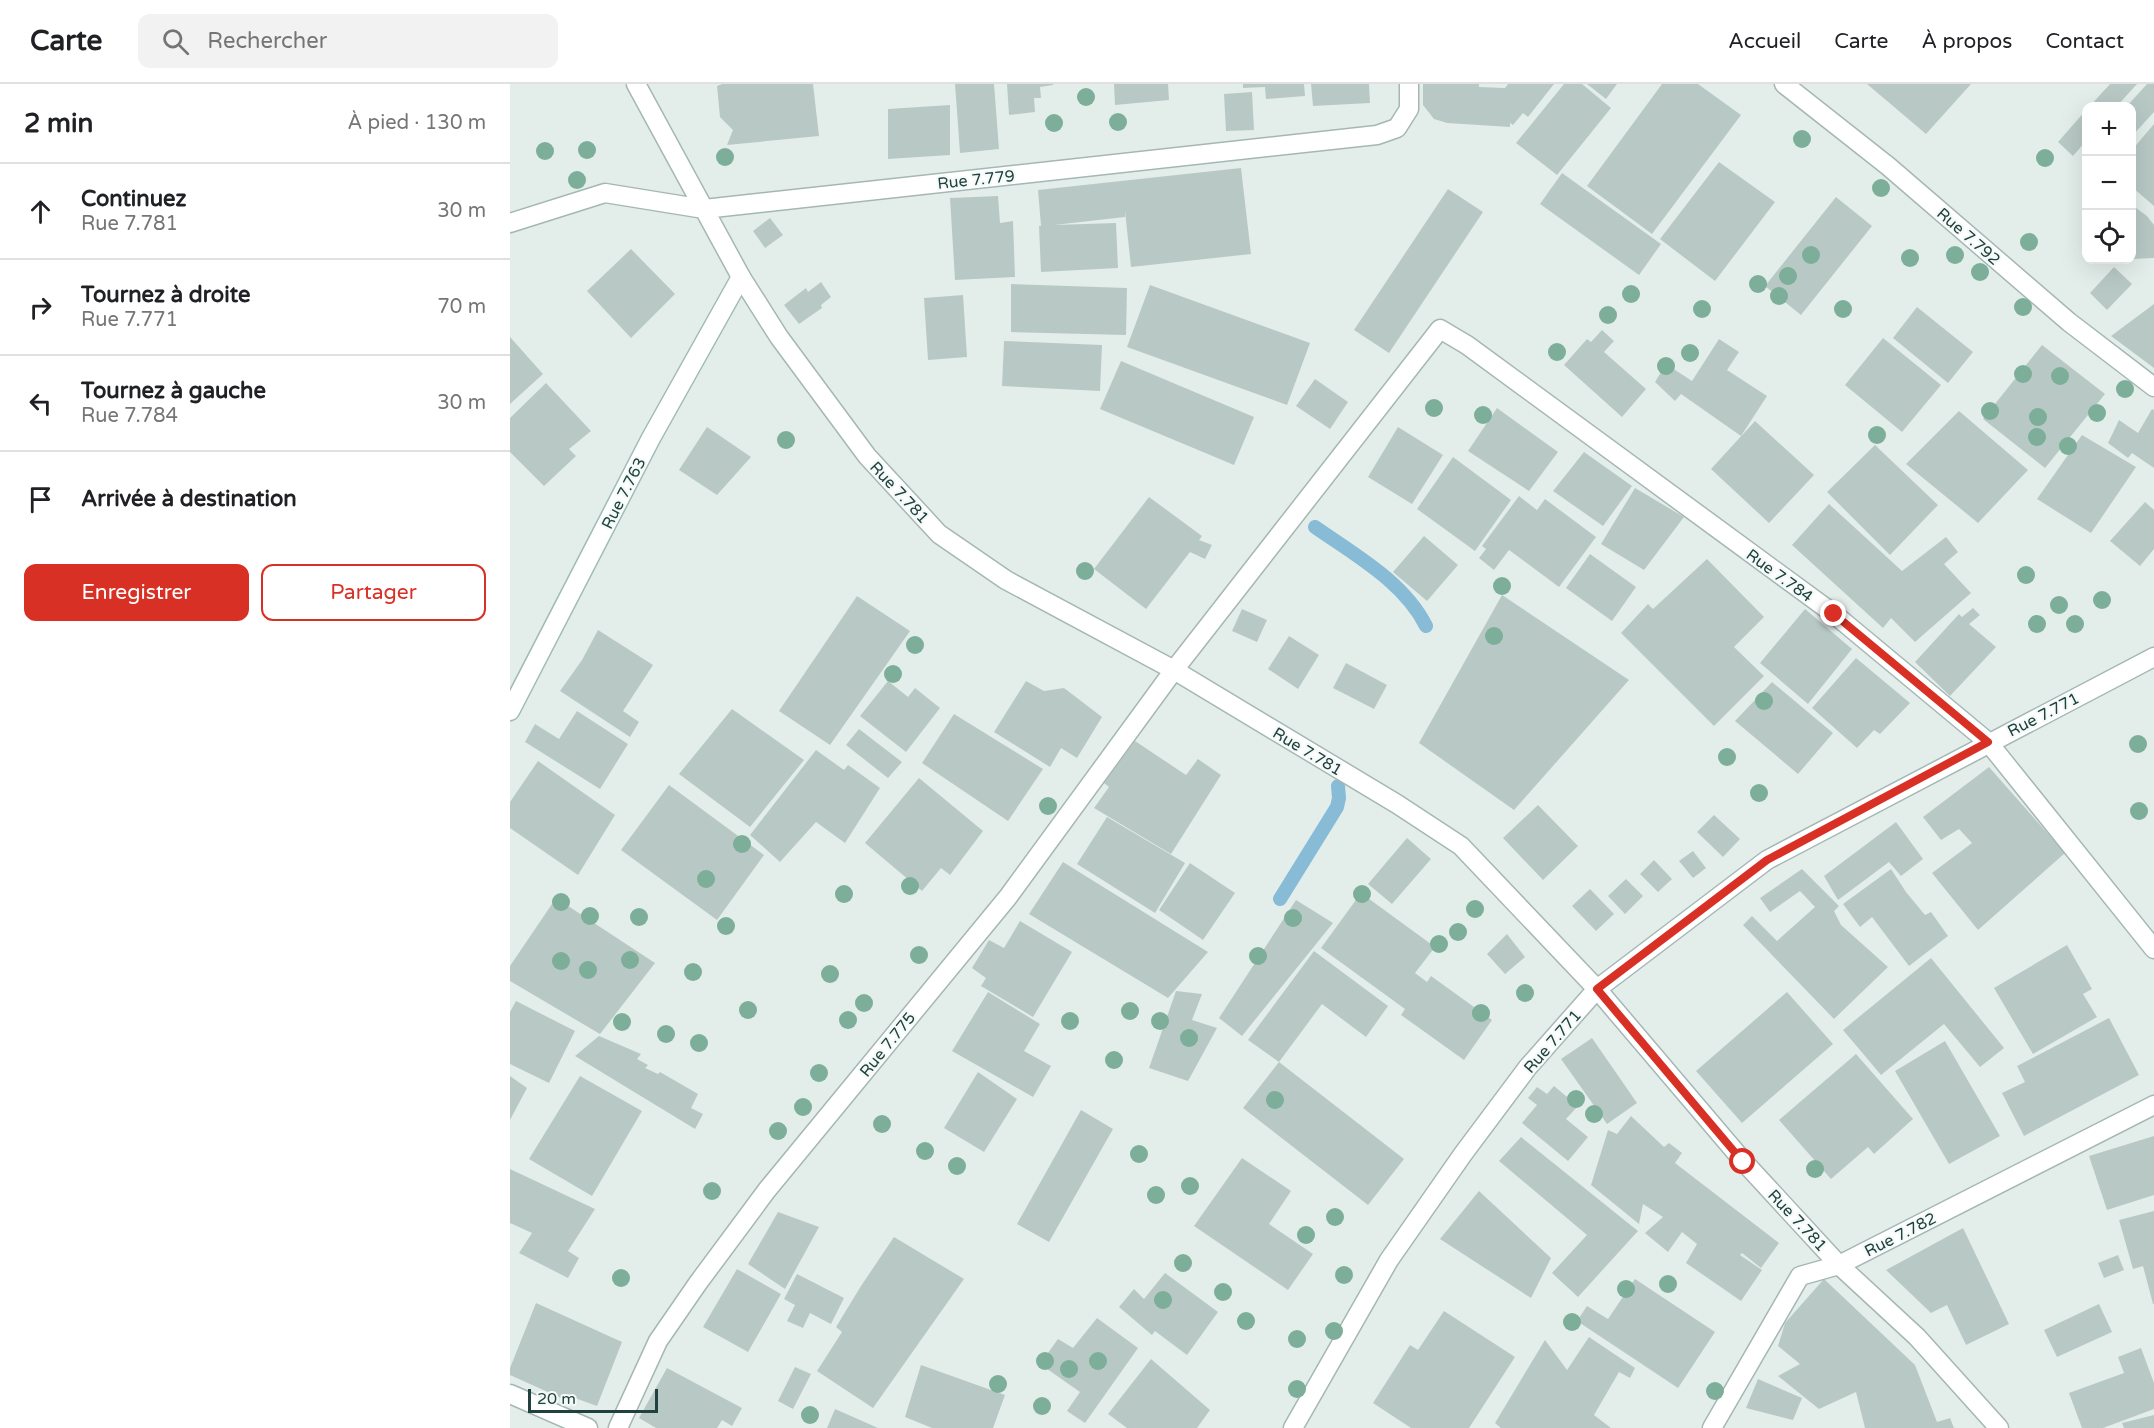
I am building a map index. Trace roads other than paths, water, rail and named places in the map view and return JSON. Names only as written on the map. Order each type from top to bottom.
[{"type":"street","name":"Rue 7.781","points":[[636,84],[741,277],[779,337],[867,456],[939,534],[1006,580],[1174,670],[1397,804],[1461,846],[1597,989],[1743,1162],[1839,1265],[1917,1337],[1999,1428]]},
{"type":"street","name":"Rue 7.779","points":[[510,223],[605,193],[704,209],[1377,135],[1397,128],[1409,110],[1409,84]]},
{"type":"street","name":"Rue 7.792","points":[[1784,84],[1888,166],[2069,322],[2154,387]]},
{"type":"street","name":"Rue 7.763","points":[[510,711],[651,438],[741,277]]},
{"type":"street","name":"Rue 7.784","points":[[1174,670],[1440,329],[1467,345],[1834,614],[1988,742],[2154,949]]},
{"type":"street","name":"Rue 7.771","points":[[1293,1428],[1389,1260],[1462,1154],[1528,1067],[1597,989],[1767,860],[1988,742],[2154,657]]},
{"type":"street","name":"Rue 7.775","points":[[618,1428],[658,1341],[698,1282],[767,1190],[1008,897],[1174,670]]},
{"type":"street","name":"Rue 7.782","points":[[1712,1428],[1800,1276],[1839,1265],[2154,1105]]},
{"type":"street","points":[[510,1394],[588,1428]]},
{"type":"waterway","points":[[1315,527],[1392,583],[1417,610],[1426,626]]},
{"type":"waterway","points":[[1280,899],[1337,807],[1338,786]]}]
